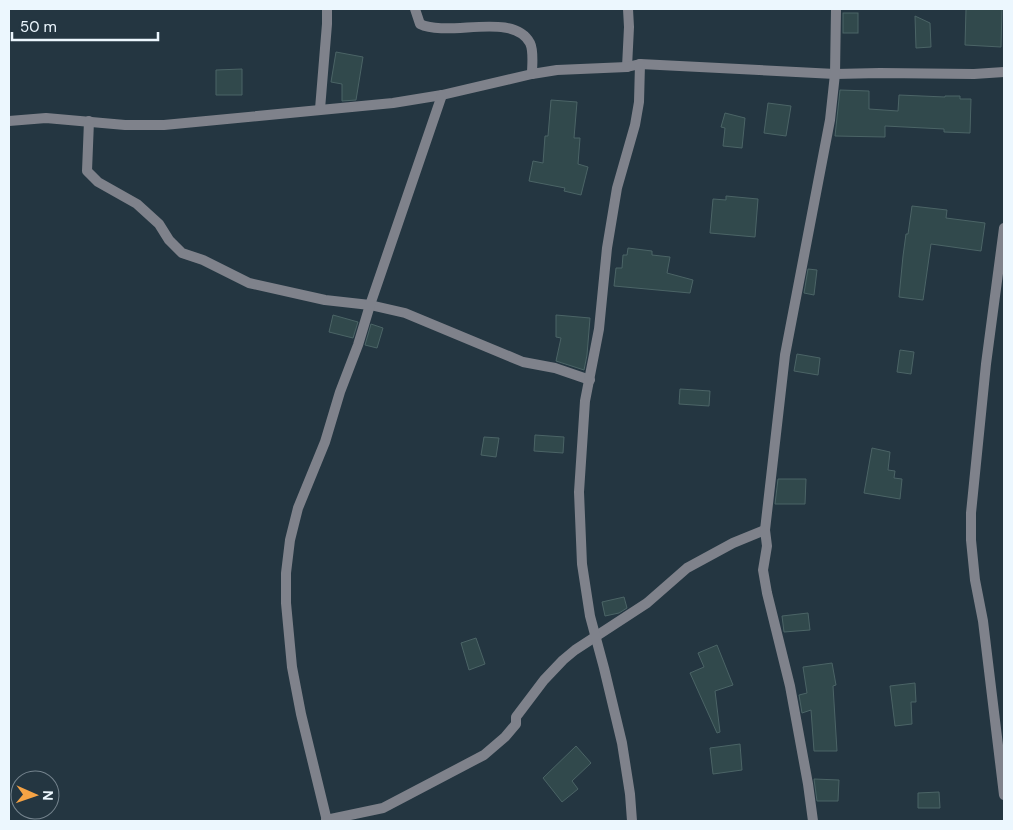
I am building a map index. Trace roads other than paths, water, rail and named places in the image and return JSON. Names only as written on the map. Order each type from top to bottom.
[{"type":"street","points":[[320,109],[328,24],[327,9]]},
{"type":"street","points":[[414,9],[420,24],[428,28],[483,27],[515,30],[522,34],[530,43],[532,74]]},
{"type":"street","points":[[627,67],[628,9]]},
{"type":"street","points":[[813,821],[790,686],[763,570],[767,546],[765,530],[785,355],[830,120],[834,74],[836,9]]},
{"type":"street","points":[[632,821],[622,744],[590,616],[582,564],[579,492],[585,401],[602,308],[607,248],[616,196],[622,167],[636,124],[640,102],[640,64]]},
{"type":"street","points":[[9,121],[40,118],[125,125],[164,125],[393,103],[442,95],[532,74],[573,68],[627,67],[640,64],[666,67],[738,68],[834,74],[974,74],[1004,72]]},
{"type":"street","points":[[442,95],[358,345],[340,392],[325,442],[298,508],[290,540],[286,573],[286,603],[292,667],[326,821],[383,808],[484,755],[505,737],[516,724],[516,717],[544,680],[563,660],[647,603],[687,568],[733,543],[765,530]]},
{"type":"street","points":[[89,121],[87,172],[98,182],[138,204],[159,224],[169,240],[182,253],[203,260],[249,283],[325,300],[370,305],[405,313],[523,362],[555,368],[590,380]]},
{"type":"street","points":[[1004,228],[986,364],[971,513],[971,540],[975,580],[984,631],[1004,795]]}]
